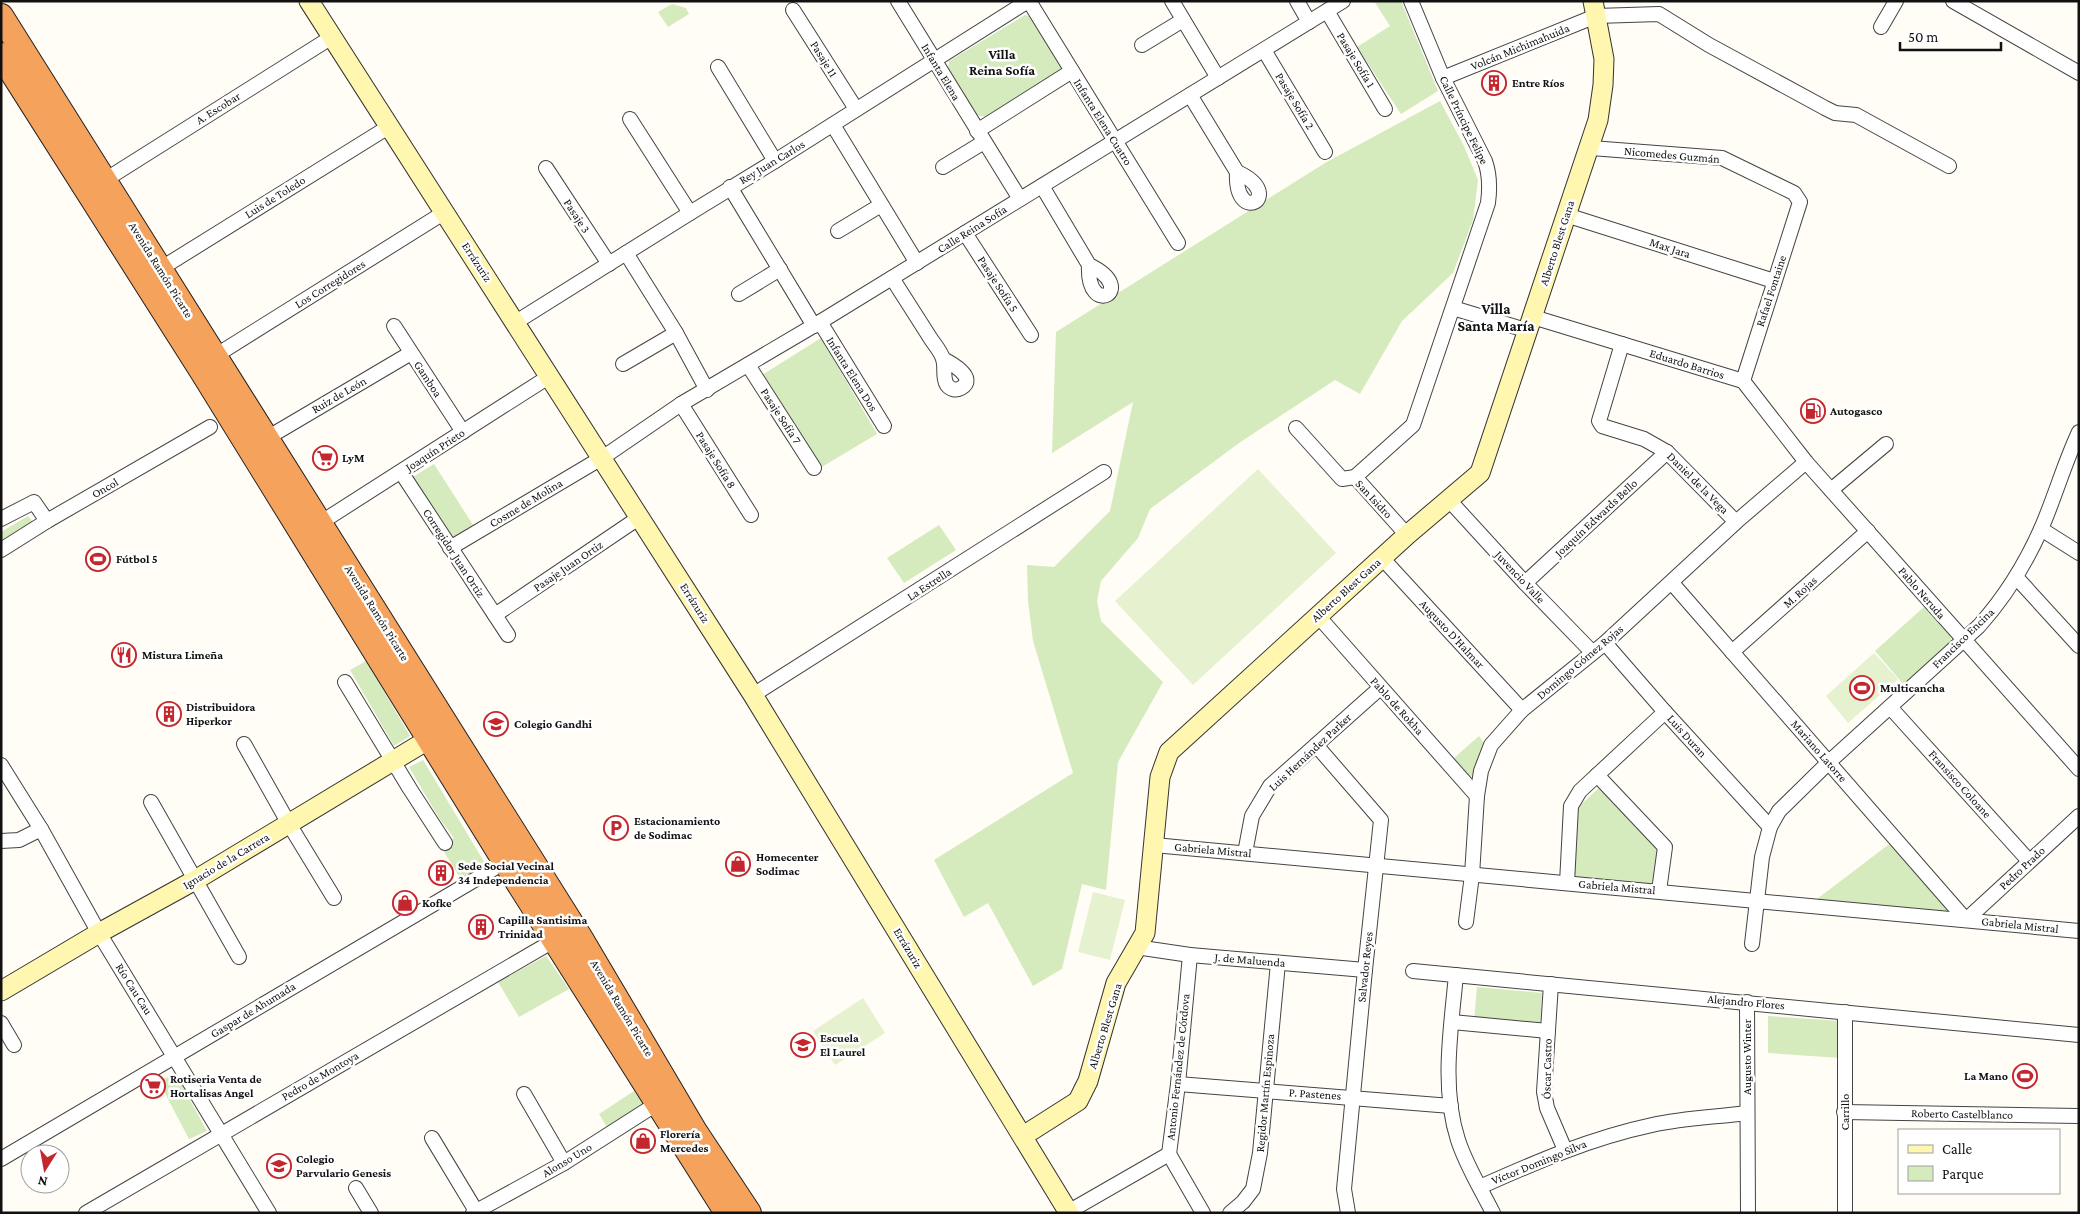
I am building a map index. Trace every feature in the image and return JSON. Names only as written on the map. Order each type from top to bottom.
[{"type":"highway","points":[[6,23],[7,1]]},
{"type":"highway","name":"Avenida Ramón Picarte","points":[[6,23],[160,268],[209,364],[266,438],[320,523],[439,734],[505,862],[727,1213]]},
{"type":"highway","name":"Avenida Ramón Picarte","points":[[3,61],[209,364],[439,734],[542,876],[653,1058],[696,1133],[749,1213]]},
{"type":"highway","points":[[505,862],[522,863],[536,870],[542,876]]},
{"type":"street","name":"Errázuriz","points":[[309,1],[753,695],[1068,1212]]},
{"type":"street","name":"Infanta Elena","points":[[898,1],[1020,200]]},
{"type":"street","name":"Rey Juan Carlos","points":[[516,322],[833,125],[933,60],[1011,6],[1028,1]]},
{"type":"street","name":"Infanta Elena Cuatro","points":[[1028,1],[1178,243]]},
{"type":"street","points":[[1172,1],[1218,78]]},
{"type":"street","points":[[1297,1],[1310,22]]},
{"type":"street","name":"Calle Reina Sofía","points":[[602,457],[681,404],[817,324],[1343,1]]},
{"type":"street","name":"Calle Príncipe Felipe","points":[[1355,477],[1413,425],[1488,203],[1490,189],[1489,172],[1485,161],[1443,78],[1411,1]]},
{"type":"street","points":[[1880,27],[1896,1]]},
{"type":"street","points":[[1953,1],[2079,73]]},
{"type":"street","points":[[1595,9],[1660,14],[1709,45],[1825,108],[1836,113],[1856,116],[1949,166]]},
{"type":"street","name":"Volcán Michimahuida","points":[[1443,78],[1595,9]]},
{"type":"street","name":"Alberto Blest Gana","points":[[1023,1136],[1078,1101],[1088,1081],[1116,983],[1145,933],[1160,777],[1169,752],[1407,535],[1480,473],[1598,120],[1603,85],[1604,59],[1595,9]]},
{"type":"street","name":"Pasaje 11","points":[[793,10],[856,109]]},
{"type":"street","name":"Pasaje Sofía 1","points":[[1327,11],[1385,109]]},
{"type":"street","points":[[1142,45],[1183,20]]},
{"type":"street","name":"A. Escobar","points":[[105,180],[332,37]]},
{"type":"street","name":"Pasaje Sofía 2","points":[[1264,50],[1325,152]]},
{"type":"street","points":[[718,68],[776,161]]},
{"type":"street","points":[[943,167],[980,136],[1072,71]]},
{"type":"street","points":[[1190,95],[1237,172]]},
{"type":"street","points":[[630,119],[690,213]]},
{"type":"street","points":[[833,125],[917,263]]},
{"type":"street","name":"Luis de Toledo","points":[[160,268],[390,126]]},
{"type":"street","name":"Nicomedes Guzmán","points":[[1590,148],[1722,158],[1794,193],[1800,202]]},
{"type":"street","name":"Pasaje 3","points":[[546,168],[609,264]]},
{"type":"street","points":[[1042,186],[1089,265]]},
{"type":"street","name":"Infanta Elena Dos","points":[[730,188],[780,269],[884,426]]},
{"type":"street","name":"Rafael Fontaine","points":[[1743,381],[1800,202]]},
{"type":"street","points":[[838,231],[881,205]]},
{"type":"street","name":"Los Corregidores","points":[[209,364],[445,212]]},
{"type":"street","name":"Max Jara","points":[[1566,215],[1774,281]]},
{"type":"street","name":"Pasaje Sofía 5","points":[[966,233],[1031,335]]},
{"type":"street","points":[[626,253],[676,333],[707,390]]},
{"type":"street","points":[[739,294],[780,269]]},
{"type":"street","points":[[892,278],[943,359]]},
{"type":"street","name":"Eduardo Barrios","points":[[1453,308],[1622,344],[1743,381]]},
{"type":"street","name":"Gamboa","points":[[394,326],[462,432]]},
{"type":"street","points":[[623,364],[676,333]]},
{"type":"street","name":"Daniel de la Vega","points":[[1622,344],[1599,421],[1602,426],[1644,439],[1667,452],[1736,522]]},
{"type":"street","name":"Ruiz de León","points":[[266,438],[411,353]]},
{"type":"street","name":"Pasaje Sofía 7","points":[[748,365],[814,468]]},
{"type":"street","name":"Joaquín Prieto","points":[[320,523],[550,376]]},
{"type":"street","points":[[1743,381],[1806,462]]},
{"type":"street","name":"Pasaje Sofía 8","points":[[681,404],[751,515]]},
{"type":"street","name":"Oncol","points":[[1,550],[47,521],[210,427]]},
{"type":"street","name":"San Isidro","points":[[1296,428],[1342,479],[1355,477],[1407,535]]},
{"type":"street","name":"Francisco Encina","points":[[1752,944],[1762,857],[1770,827],[1779,811],[1997,605],[2016,577],[2041,529],[2073,461],[2079,432]]},
{"type":"street","points":[[1831,490],[1886,444]]},
{"type":"street","name":"Joaquín Edwards Bello","points":[[1525,583],[1667,452]]},
{"type":"street","name":"Cosme de Molina","points":[[450,548],[602,457]]},
{"type":"street","name":"Pablo Neruda","points":[[1806,462],[2079,769]]},
{"type":"street","name":"Domingo Gómez Rojas","points":[[1466,922],[1472,875],[1477,796],[1481,771],[1491,745],[1522,710],[1605,643],[1736,522],[1806,462]]},
{"type":"street","name":"Corregidor Juan Ortiz","points":[[401,472],[508,635]]},
{"type":"street","name":"La Estrella","points":[[753,695],[1104,472]]},
{"type":"street","name":"Juvencio Valle","points":[[1449,500],[1525,583],[1592,652]]},
{"type":"street","points":[[1,519],[34,502],[47,521]]},
{"type":"street","name":"Pasaje Juan Ortiz","points":[[495,615],[640,517]]},
{"type":"street","points":[[2041,529],[2079,553]]},
{"type":"street","name":"M. Rojas","points":[[1732,652],[1868,531]]},
{"type":"street","name":"Augusto D'Halmar","points":[[1382,558],[1522,710]]},
{"type":"street","points":[[2016,577],[2079,646]]},
{"type":"street","name":"Mariano Latorre","points":[[1672,583],[1966,920]]},
{"type":"street","name":"Pablo de Rokha","points":[[1318,616],[1477,796]]},
{"type":"street","name":"Luis Duran","points":[[1605,643],[1770,827]]},
{"type":"street","points":[[345,682],[445,843]]},
{"type":"street","name":"Luis Hernández Parker","points":[[1246,853],[1252,816],[1270,786],[1380,688]]},
{"type":"street","name":"Fransisco Coloane","points":[[1890,707],[2029,861]]},
{"type":"street","points":[[1567,882],[1571,806],[1580,791],[1665,712]]},
{"type":"street","name":"Ignacio de la Carrera","points":[[1,990],[196,879],[439,734]]},
{"type":"street","points":[[244,744],[289,824],[334,898]]},
{"type":"street","name":"Salvador Reyes","points":[[1316,745],[1381,820],[1344,1189],[1348,1213]]},
{"type":"street","name":"Río Cau Cau","points":[[1,765],[41,829],[99,933],[176,1056],[269,1213]]},
{"type":"street","points":[[1597,775],[1665,847],[1659,891]]},
{"type":"street","points":[[151,802],[239,957]]},
{"type":"street","name":"Pedro Prado","points":[[1966,920],[2079,816]]},
{"type":"street","points":[[1,841],[19,840],[41,829]]},
{"type":"street","name":"Gabriela Mistral","points":[[1154,845],[1758,900],[1897,916],[1966,920],[2079,931]]},
{"type":"street","name":"Gaspar de Ahumada","points":[[1,1159],[505,862]]},
{"type":"street","name":"Pedro de Montoya","points":[[86,1213],[555,940]]},
{"type":"street","name":"J. de Maluenda","points":[[1136,947],[1190,955],[1365,970]]},
{"type":"street","name":"Antonio Fernández de Córdova","points":[[1068,1212],[1169,1154],[1178,1084],[1190,955]]},
{"type":"street","name":"Regidor Martín Espinoza","points":[[1230,1213],[1243,1202],[1253,1189],[1260,1153],[1278,962]]},
{"type":"street","name":"Alejandro Flores","points":[[1413,971],[2079,1035]]},
{"type":"street","points":[[1456,975],[1449,1046],[1451,1106],[1458,1142],[1493,1213]]},
{"type":"street","name":"Óscar Castro","points":[[1551,984],[1544,1092],[1547,1108],[1565,1150]]},
{"type":"street","name":"Augusto Winter","points":[[1747,1002],[1747,1113]]},
{"type":"street","name":"Carrillo","points":[[1845,1012],[1845,1213]]},
{"type":"street","points":[[1452,1022],[1548,1030]]},
{"type":"street","points":[[1,1023],[14,1045]]},
{"type":"street","name":"P. Pastenes","points":[[1178,1084],[1353,1096],[1451,1106]]},
{"type":"street","points":[[524,1094],[564,1163]]},
{"type":"street","name":"Alonso Uno","points":[[474,1212],[564,1163],[658,1103]]},
{"type":"street","name":"Roberto Castelblanco","points":[[1844,1112],[2079,1116]]},
{"type":"street","points":[[1747,1113],[1748,1213]]},
{"type":"street","name":"Víctor Domingo Silva","points":[[1480,1187],[1565,1150],[1653,1124],[1747,1113]]},
{"type":"street","points":[[432,1138],[474,1212]]},
{"type":"street","points":[[1169,1154],[1203,1213]]},
{"type":"street","points":[[356,1188],[371,1213]]},
{"type":"green space","points":[[1374,1],[1401,1],[1438,91],[1401,114],[1357,47],[1390,26]]},
{"type":"green space","points":[[672,4],[686,8],[689,14],[668,27],[658,12]]},
{"type":"green space","points":[[1025,15],[1032,17],[1062,63],[1061,72],[986,117],[976,115],[948,70],[949,61]]},
{"type":"green space","points":[[1440,101],[1464,146],[1478,180],[1473,220],[1453,273],[1402,321],[1360,394],[1335,380],[1239,443],[1150,509],[1138,538],[1101,581],[1097,601],[1101,621],[1163,682],[1118,762],[1106,890],[1082,884],[1062,969],[1033,986],[988,903],[964,917],[934,860],[1073,773],[1033,641],[1028,601],[1027,565],[1054,567],[1110,511],[1133,402],[1052,453],[1056,332],[1325,163]]},
{"type":"green space","points":[[821,338],[877,434],[820,468],[762,375]]},
{"type":"green space","points":[[434,464],[475,528],[450,543],[411,478]]},
{"type":"green space","points":[[1258,469],[1336,553],[1193,685],[1115,601]]},
{"type":"green space","points":[[28,516],[35,525],[1,545],[1,532]]},
{"type":"green space","points":[[939,525],[956,550],[904,583],[887,558]]},
{"type":"green space","points":[[1925,606],[1951,636],[1951,647],[1905,686],[1875,651]]},
{"type":"green space","name":"Multicancha","points":[[1874,653],[1898,679],[1848,723],[1826,696]]},
{"type":"green space","points":[[366,661],[410,736],[394,746],[350,670]]},
{"type":"green space","points":[[1479,736],[1484,743],[1471,778],[1454,758]]},
{"type":"green space","points":[[423,760],[486,865],[484,869],[462,881],[441,847],[454,838],[439,818],[409,767]]},
{"type":"green space","points":[[1602,785],[1659,851],[1656,885],[1570,877],[1575,810]]},
{"type":"green space","points":[[1892,842],[1950,906],[1947,912],[1817,899]]},
{"type":"green space","points":[[1093,892],[1125,900],[1110,960],[1078,952]]},
{"type":"green space","points":[[546,956],[569,989],[519,1017],[498,982]]},
{"type":"green space","points":[[1477,987],[1542,993],[1540,1028],[1474,1022]]},
{"type":"green space","points":[[863,998],[885,1033],[835,1065],[813,1031]]},
{"type":"green space","points":[[1768,1016],[1841,1021],[1841,1058],[1768,1053]]},
{"type":"green space","points":[[175,1073],[207,1131],[189,1139],[159,1082]]},
{"type":"green space","points":[[634,1091],[643,1104],[607,1127],[599,1114]]},
{"type":"place","name":"Entre Ríos","points":[[1494,83]]},
{"type":"place","name":"Autogasco","points":[[1813,411]]},
{"type":"place","name":"LyM","points":[[325,458]]},
{"type":"place","name":"Fútbol 5","points":[[98,559]]},
{"type":"place","name":"Mistura Limeña","points":[[124,655]]},
{"type":"place","name":"Multicancha","points":[[1862,688]]},
{"type":"place","name":"Distribuidora Hiperkor","points":[[169,714]]},
{"type":"place","name":"Colegio Gandhi","points":[[496,724]]},
{"type":"place","name":"Estacionamiento de Sodimac","points":[[616,828]]},
{"type":"place","name":"Homecenter Sodimac","points":[[738,864]]},
{"type":"place","name":"Sede Social Vecinal 34 Independencia","points":[[441,873]]},
{"type":"place","name":"Kofke","points":[[405,903]]},
{"type":"place","name":"Capilla Santisima Trinidad","points":[[481,927]]},
{"type":"place","name":"Escuela El Laurel","points":[[803,1045]]},
{"type":"place","name":"La Mano","points":[[2025,1076]]},
{"type":"place","name":"Rotiseria Venta de Hortalisas Angel","points":[[153,1086]]},
{"type":"place","name":"Florería Mercedes","points":[[643,1141]]},
{"type":"place","name":"Colegio Parvulario Genesis","points":[[279,1166]]},
{"type":"district","name":"Villa Reina Sofía","points":[[1002,62]]},
{"type":"district","name":"Villa Santa María","points":[[1496,318]]}]
